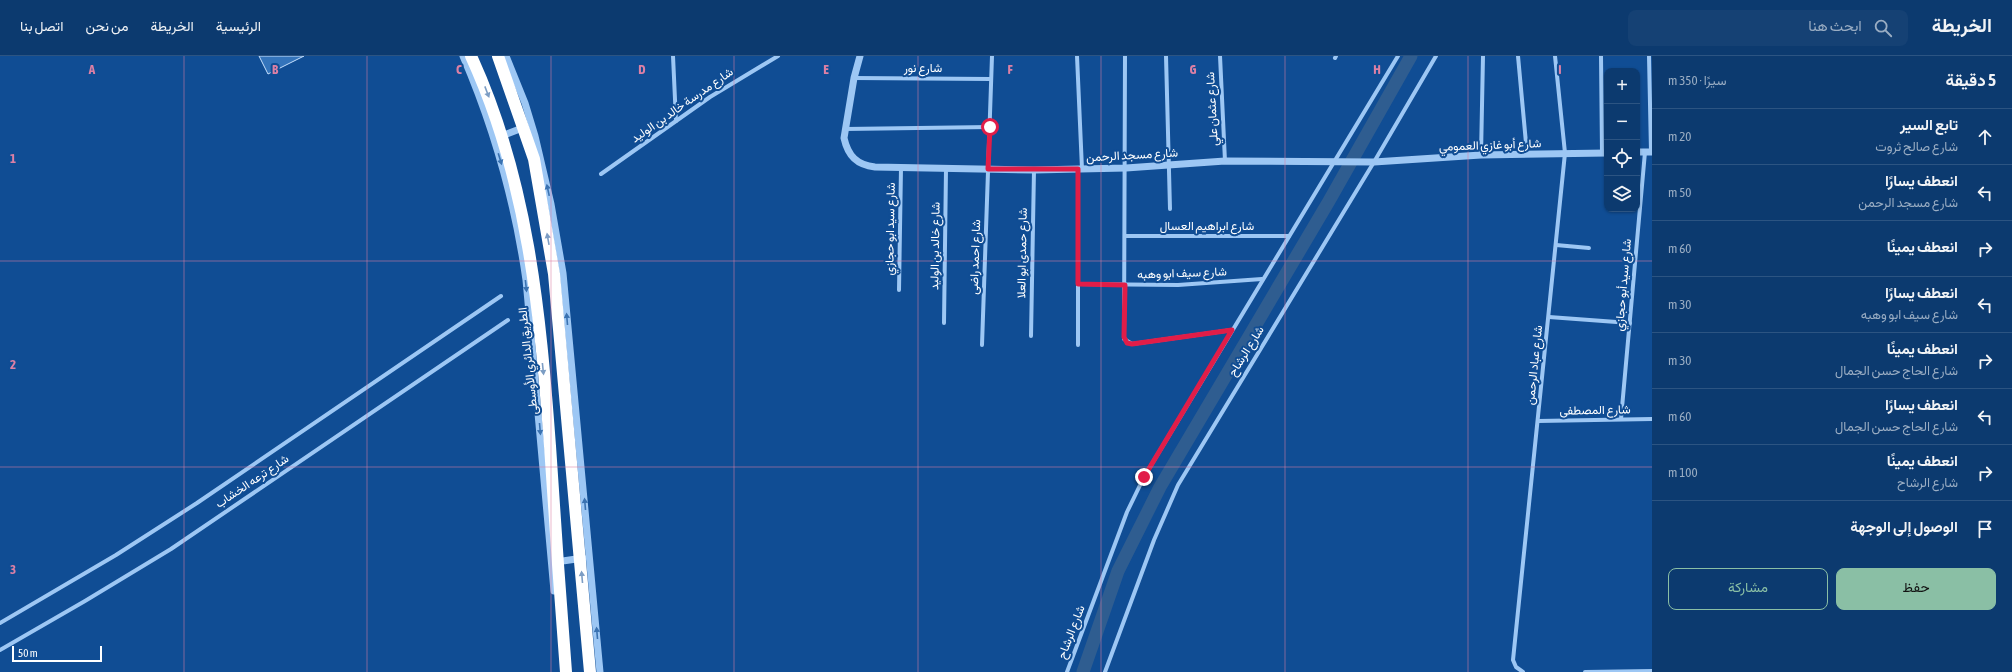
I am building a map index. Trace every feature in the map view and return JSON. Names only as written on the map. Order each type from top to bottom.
[{"type":"highway","name":"الطريق الدائري الأوسطى","points":[[471,56],[486,88],[507,148],[519,194],[528,240],[545,385],[566,672]]},
{"type":"highway","points":[[498,56],[534,159],[554,274],[590,672]]},
{"type":"street","points":[[463,56],[494,140],[514,211],[526,280],[561,672]]},
{"type":"street","points":[[506,56],[532,124],[551,204],[563,273],[600,672]]},
{"type":"street","points":[[673,56],[676,121]]},
{"type":"street","name":"شارع مدرسة خالد بن الوليد","points":[[601,174],[710,97],[778,56]]},
{"type":"street","points":[[860,56],[854,78],[845,129],[990,127]]},
{"type":"street","name":"شارع احمد راضى","points":[[982,345],[992,56]]},
{"type":"street","points":[[1077,56],[1080,169],[1078,345]]},
{"type":"street","points":[[1126,56],[1124,337],[1129,344],[1232,330]]},
{"type":"street","points":[[1166,56],[1170,208]]},
{"type":"street","name":"شارع عثمان علي","points":[[1220,56],[1225,161]]},
{"type":"street","name":"شارع الرشاح","points":[[1067,672],[1127,512],[1144,477],[1262,279],[1398,56]]},
{"type":"street","name":"شارع الرشاح","points":[[1105,672],[1154,540],[1178,485],[1374,162],[1436,56]]},
{"type":"street","points":[[1481,155],[1483,56]]},
{"type":"street","points":[[1518,56],[1527,154]]},
{"type":"street","name":"شارع عباد الرحمن","points":[[1523,672],[1516,667],[1514,660],[1565,153],[1555,56]]},
{"type":"street","points":[[1601,56],[1604,153]]},
{"type":"street","name":"شارع سيد أبو حجازي","points":[[1621,419],[1649,152],[1649,56]]},
{"type":"street","name":"شارع نور","points":[[854,78],[991,79]]},
{"type":"street","points":[[494,140],[532,124]]},
{"type":"street","name":"شارع مسجد الرحمن","points":[[845,129],[846,148],[857,162],[866,166],[1034,170],[1126,168],[1225,161],[1374,162]]},
{"type":"street","name":"شارع أبو غازي العمومي","points":[[1374,162],[1481,155],[1604,153]]},
{"type":"street","name":"شارع سيد ابو حجازي","points":[[899,290],[901,168]]},
{"type":"street","name":"شارع خالد بن الوليد","points":[[944,323],[946,169]]},
{"type":"street","name":"شارع حمدى ابو العلا","points":[[1031,336],[1034,170]]},
{"type":"street","name":"شارع ابراهيم العسال","points":[[1125,236],[1289,236]]},
{"type":"street","points":[[1556,245],[1589,248]]},
{"type":"street","name":"شارع سيف ابو وهبه","points":[[1078,284],[1178,285],[1262,279]]},
{"type":"street","name":"شارع ترعه الخشاب","points":[[0,623],[116,555],[197,503],[501,296]]},
{"type":"street","points":[[1549,317],[1630,323]]},
{"type":"street","name":"شارع ترعه الخشاب","points":[[0,650],[85,601],[170,549],[508,320]]},
{"type":"street","name":"شارع المصطفى","points":[[1538,421],[1652,419]]},
{"type":"street","points":[[552,562],[590,558]]},
{"type":"street","points":[[1584,672],[1652,671]]},
{"type":"building","points":[[259,56],[304,56],[268,74]]},
{"type":"waterway","points":[[1083,672],[1118,571],[1160,487],[1329,201],[1411,56]]},
{"type":"route","points":[[990,127],[988,169],[1078,169],[1078,284],[1125,285],[1124,339],[1127,343],[1132,344],[1232,330],[1144,477]]}]
